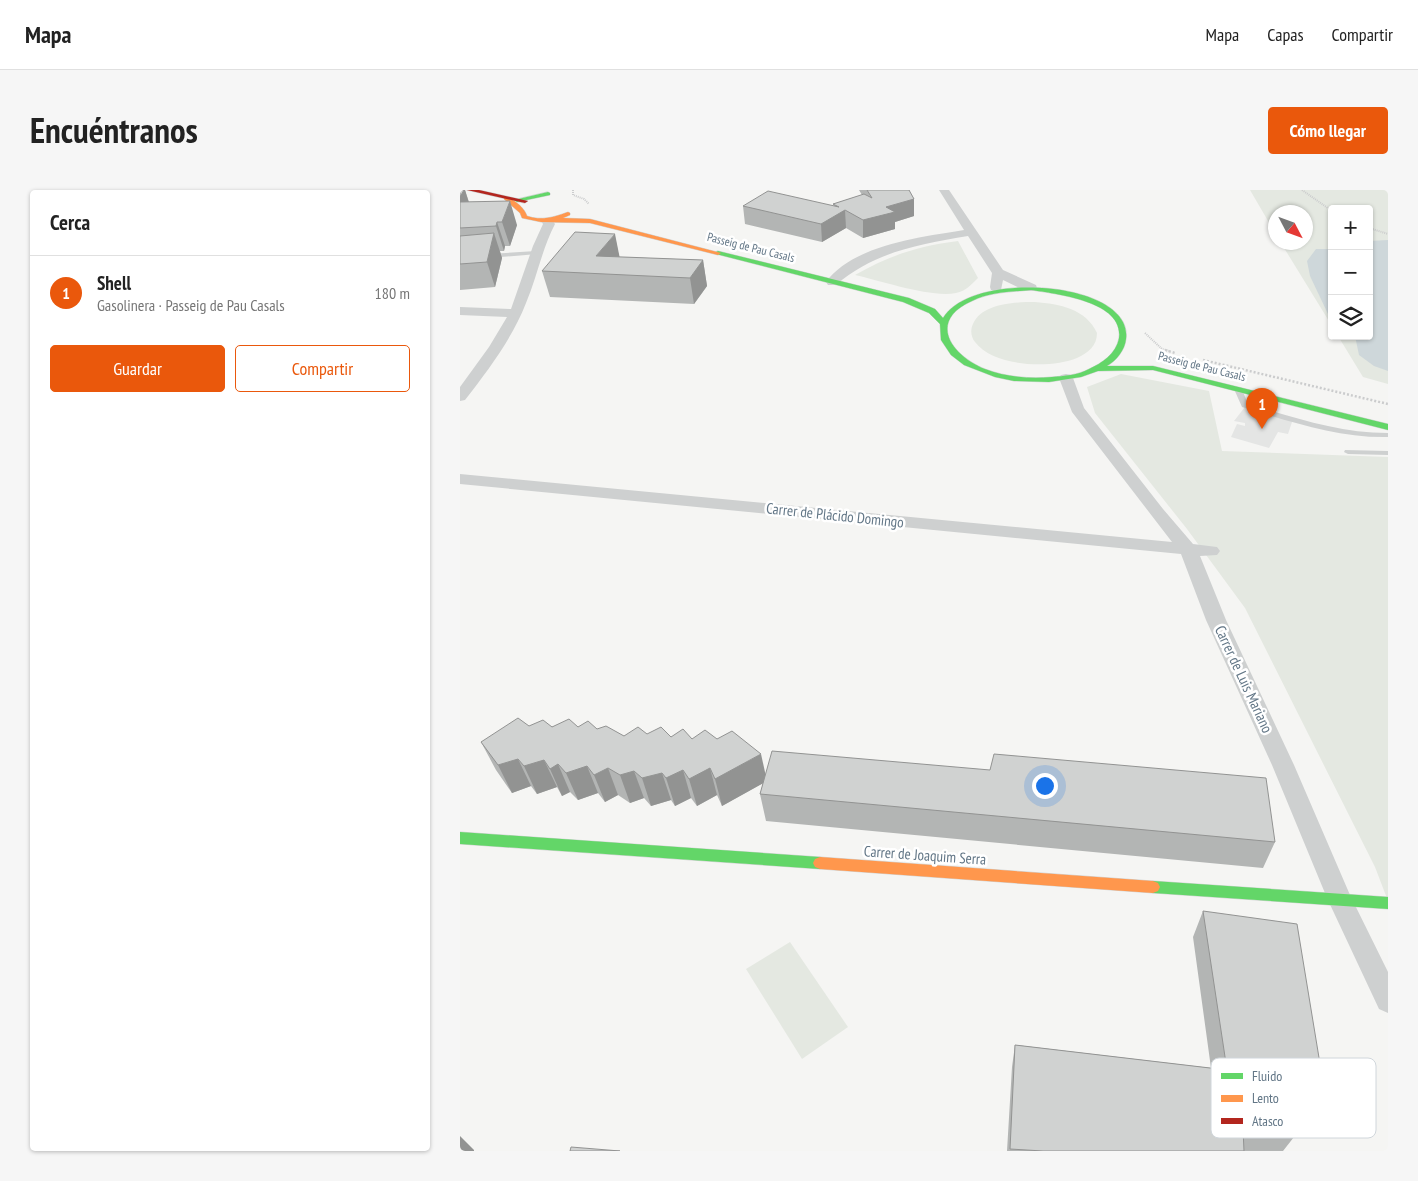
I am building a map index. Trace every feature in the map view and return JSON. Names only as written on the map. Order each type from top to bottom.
[{"type":"street","points":[[470,190],[538,203]]},
{"type":"street","points":[[944,190],[998,273],[1031,288]]},
{"type":"street","points":[[511,199],[550,191]]},
{"type":"street","points":[[523,212],[538,203],[550,191]]},
{"type":"street","points":[[460,397],[482,369],[515,313],[547,227],[568,209],[550,191]]},
{"type":"street","points":[[511,199],[523,212],[524,217],[547,227]]},
{"type":"street","name":"Passeig de Pau Casals","points":[[538,203],[568,209],[590,221],[906,300],[933,303],[963,302]]},
{"type":"street","points":[[832,282],[840,274],[868,257],[917,241],[971,232]]},
{"type":"street","points":[[996,291],[998,273]]},
{"type":"street","points":[[1031,288],[1060,291],[1087,298],[1108,310],[1122,324],[1128,342],[1110,360],[1082,375],[1032,380],[976,367],[950,350],[943,336],[943,324],[950,313],[963,302],[996,291],[1031,288]]},
{"type":"street","name":"Passeig de Pau Casals","points":[[906,300],[932,311],[943,324]]},
{"type":"street","points":[[460,311],[515,313]]},
{"type":"street","name":"Passeig de Pau Casals","points":[[1152,356],[1378,412]]},
{"type":"street","name":"Passeig de Pau Casals","points":[[1095,369],[1130,366],[1153,368],[1388,427]]},
{"type":"street","name":"Carrer de Luis Mariano","points":[[1066,378],[1077,409],[1157,513],[1188,549],[1216,620],[1269,731],[1339,898],[1388,1000]]},
{"type":"street","name":"Carrer de Plácido Domingo","points":[[460,479],[1211,551]]},
{"type":"street","name":"Carrer de Joaquim Serra","points":[[460,838],[1339,898],[1388,903]]},
{"type":"lane","points":[[479,256],[536,253]]},
{"type":"lane","points":[[1238,389],[1245,405],[1331,428],[1376,436],[1388,435]]},
{"type":"lane","points":[[1348,452],[1388,453]]},
{"type":"path","points":[[1302,190],[1328,208]]},
{"type":"path","points":[[1373,229],[1388,234]]},
{"type":"path","points":[[1142,326],[1153,342],[1162,349],[1178,354]]},
{"type":"path","points":[[1197,358],[1388,404]]},
{"type":"shaded area","points":[[1250,190],[1388,190],[1388,384],[1363,377],[1340,340],[1373,340],[1373,205],[1328,205],[1328,319],[1285,250],[1313,250],[1313,205],[1268,205],[1268,221]]},
{"type":"shaded area","points":[[1388,240],[1388,371],[1374,366],[1359,355],[1356,340],[1373,340],[1373,241]]},
{"type":"shaded area","points":[[958,241],[978,278],[969,287],[960,292],[946,294],[920,291],[855,275],[905,252]]},
{"type":"shaded area","points":[[1316,249],[1328,249],[1328,314],[1310,276],[1307,261]]},
{"type":"shaded area","points":[[1035,302],[1063,306],[1086,318],[1097,333],[1097,338],[1091,348],[1077,358],[1052,364],[1038,364],[1009,361],[995,357],[975,342],[971,333],[972,326],[977,317],[984,312],[1009,303]]},
{"type":"shaded area","points":[[1121,374],[1209,391],[1222,451],[1388,457],[1388,901],[1375,867],[1245,608],[1187,529],[1095,413],[1087,387]]},
{"type":"shaded area","points":[[1245,407],[1293,419],[1288,434],[1278,432],[1269,448],[1231,437],[1237,424],[1245,426],[1245,423],[1234,421]]},
{"type":"shaded area","points":[[790,942],[848,1027],[802,1059],[746,969]]},
{"type":"building","points":[[867,190],[909,190],[914,199],[886,207],[895,212],[863,220],[845,210],[821,224],[743,206],[768,191],[839,207],[833,204],[864,194],[872,198]]},
{"type":"building","points":[[510,201],[502,222],[497,222],[496,226],[460,228],[460,202]]},
{"type":"building","points":[[575,232],[615,234],[596,256],[703,260],[690,278],[542,271]]},
{"type":"building","points":[[494,233],[487,262],[460,264],[460,236]]},
{"type":"building","points":[[518,718],[529,726],[543,720],[552,727],[569,719],[578,727],[588,721],[597,729],[606,726],[624,736],[638,727],[647,734],[661,727],[671,737],[683,729],[692,739],[705,730],[717,739],[732,731],[761,754],[715,779],[710,768],[689,779],[683,770],[666,778],[662,773],[642,778],[634,771],[620,775],[608,768],[594,775],[587,766],[566,773],[558,764],[550,769],[544,760],[524,766],[518,759],[498,765],[481,742]]},
{"type":"building","points":[[772,751],[990,770],[994,754],[1266,778],[1275,842],[760,794]]},
{"type":"building","points":[[1203,911],[1297,924],[1319,1058],[1225,1058]]},
{"type":"building","points":[[1015,1045],[1211,1068],[1211,1138],[1243,1138],[1244,1151],[1043,1151],[1010,1149]]},
{"type":"building","points":[[571,1147],[620,1151],[570,1151]]},
{"type":"traffic: fast","points":[[517,200],[548,194]]},
{"type":"traffic: fast","points":[[718,253],[906,300],[932,311],[943,323]]},
{"type":"traffic: fast","points":[[1031,288],[1081,297],[1097,303],[1111,312],[1120,323],[1123,333],[1122,344],[1116,354],[1107,363],[1081,375],[1049,380],[1032,380],[998,376],[982,370],[967,363],[948,347],[943,335],[944,323],[950,313],[959,305],[969,299],[994,292],[1031,288]]},
{"type":"traffic: fast","points":[[1095,369],[1153,368],[1388,427]]},
{"type":"traffic: fast","points":[[460,838],[820,863]]},
{"type":"traffic: fast","points":[[1153,887],[1388,903]]},
{"type":"traffic: slow","points":[[506,198],[523,212],[524,217],[530,219],[546,220],[568,214]]},
{"type":"traffic: slow","points":[[551,220],[590,221],[718,253]]},
{"type":"traffic: slow","points":[[820,863],[1153,887]]},
{"type":"traffic: jam","points":[[470,190],[525,201]]},
{"type":"place","name":"Shell","points":[[1262,429]]}]
